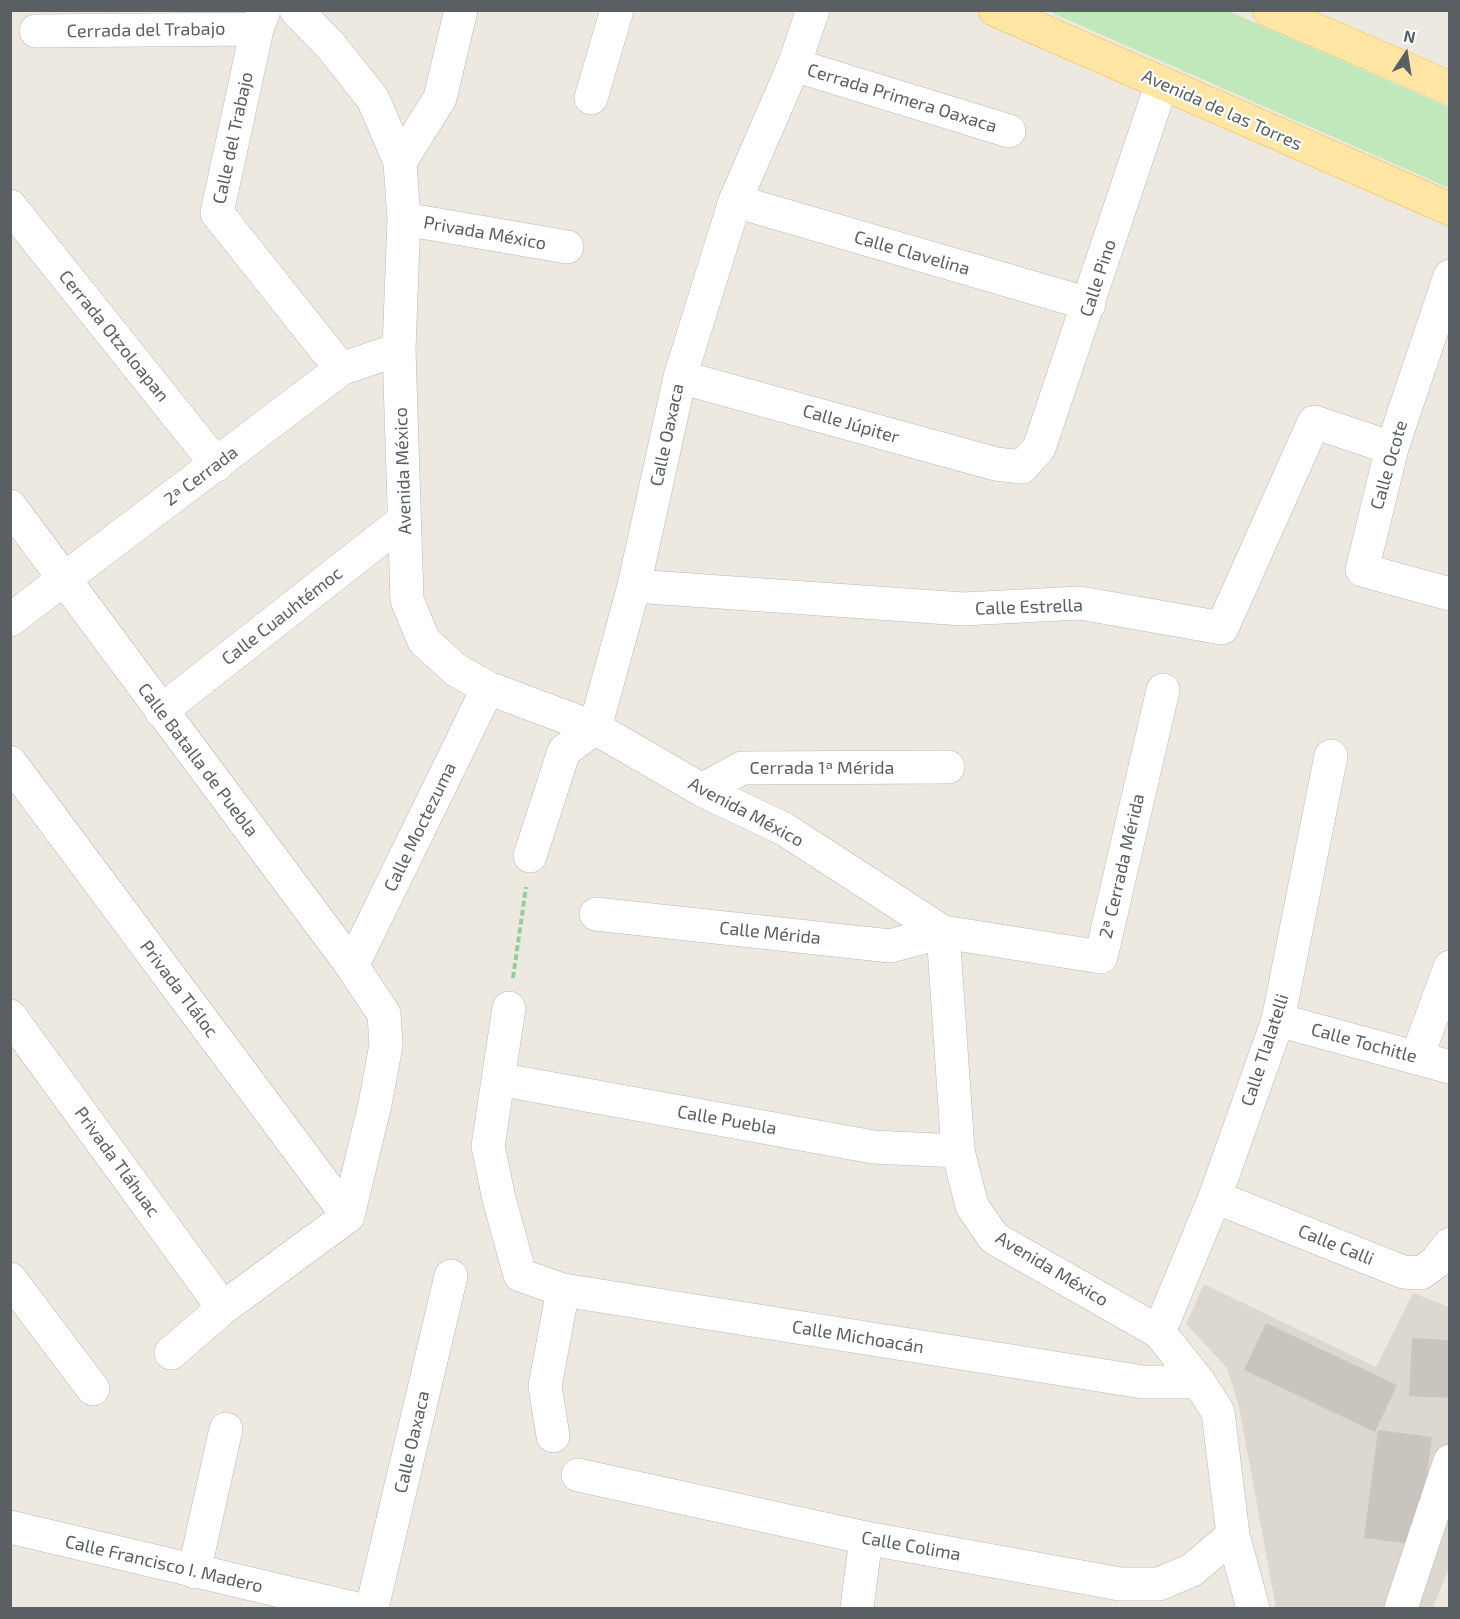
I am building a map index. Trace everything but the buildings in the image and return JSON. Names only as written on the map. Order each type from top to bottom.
[{"type":"main road","name":"Avenida de las Torres","points":[[995,10],[1449,209]]},
{"type":"main road","points":[[1269,10],[1449,88]]},
{"type":"street","name":"Avenida México","points":[[296,10],[331,46],[373,99],[400,162],[404,219],[399,349],[407,600],[424,641],[456,670],[488,688],[595,728],[702,790],[784,829],[943,932],[958,1151],[972,1206],[994,1238],[1159,1332],[1199,1382],[1218,1412],[1233,1535],[1253,1608]]},
{"type":"street","points":[[400,162],[440,98],[461,10]]},
{"type":"street","points":[[591,98],[617,10]]},
{"type":"street","name":"Calle Oaxaca","points":[[595,728],[634,586],[680,377],[735,201],[794,65],[813,10]]},
{"type":"street","name":"Cerrada del Trabajo","points":[[36,31],[261,20]]},
{"type":"street","name":"Calle del Trabajo","points":[[261,20],[217,213],[341,369]]},
{"type":"street","name":"Cerrada Primera Oaxaca","points":[[794,65],[1009,131]]},
{"type":"street","name":"Calle Pino","points":[[1022,467],[1039,448],[1162,83]]},
{"type":"street","name":"Calle Clavelina","points":[[735,201],[1089,304]]},
{"type":"street","name":"Cerrada Otzoloapan","points":[[10,206],[217,465]]},
{"type":"street","name":"Privada México","points":[[404,219],[567,247]]},
{"type":"street","name":"Calle Ocote","points":[[1449,276],[1392,448],[1362,570],[1449,594]]},
{"type":"street","name":"2ª Cerrada","points":[[10,620],[341,369],[399,349]]},
{"type":"street","name":"Calle Júpiter","points":[[680,377],[996,464],[1022,467]]},
{"type":"street","name":"Calle Estrella","points":[[634,586],[963,609],[1080,603],[1222,628],[1314,422],[1392,448]]},
{"type":"street","name":"Calle Batalla de Puebla","points":[[10,506],[160,711],[352,966],[384,1014],[386,1045],[375,1104],[348,1216]]},
{"type":"street","name":"Calle Cuauhtémoc","points":[[160,711],[404,520]]},
{"type":"street","name":"Calle Moctezuma","points":[[352,966],[488,688]]},
{"type":"street","name":"2ª Cerrada Mérida","points":[[943,932],[1101,957],[1163,690]]},
{"type":"street","points":[[530,856],[564,751],[595,728]]},
{"type":"street","name":"Calle Tlalatelli","points":[[1159,1332],[1215,1197],[1278,1020],[1331,756]]},
{"type":"street","name":"Privada Tláloc","points":[[10,762],[348,1216]]},
{"type":"street","name":"Cerrada 1ª Mérida","points":[[702,790],[742,768],[948,767]]},
{"type":"street","name":"Calle Mérida","points":[[596,914],[890,946],[943,932]]},
{"type":"street","points":[[1417,1057],[1449,967]]},
{"type":"street","points":[[498,1079],[509,1008]]},
{"type":"street","name":"Privada Tláhuac","points":[[10,1016],[223,1308]]},
{"type":"street","name":"Calle Tochitle","points":[[1278,1020],[1449,1067]]},
{"type":"street","name":"Calle Puebla","points":[[498,1079],[873,1147],[958,1151]]},
{"type":"street","name":"Calle Michoacán","points":[[498,1079],[488,1146],[499,1199],[520,1275],[562,1290],[1143,1382],[1199,1382]]},
{"type":"street","name":"Calle Calli","points":[[1215,1197],[1403,1272],[1421,1273],[1436,1262],[1449,1245]]},
{"type":"street","points":[[171,1353],[223,1308],[348,1216]]},
{"type":"street","name":"Calle Oaxaca","points":[[372,1608],[451,1276]]},
{"type":"street","points":[[10,1278],[93,1389]]},
{"type":"street","points":[[554,1436],[545,1386],[562,1290]]},
{"type":"street","points":[[194,1572],[226,1429]]},
{"type":"street","points":[[1401,1608],[1449,1461]]},
{"type":"street","name":"Calle Colima","points":[[578,1475],[866,1538],[1120,1584],[1159,1584],[1192,1570],[1233,1535]]},
{"type":"street","name":"Calle Francisco I. Madero","points":[[10,1527],[353,1608]]},
{"type":"street","points":[[856,1608],[866,1538]]},
{"type":"path","points":[[509,1008],[530,856]]},
{"type":"shaded area","points":[[1204,1284],[1376,1367],[1413,1293],[1449,1307],[1449,1568],[1433,1608],[1276,1608],[1239,1407],[1227,1368],[1186,1324]]},
{"type":"green space","points":[[1048,11],[1228,11],[1449,107],[1449,188]]}]
